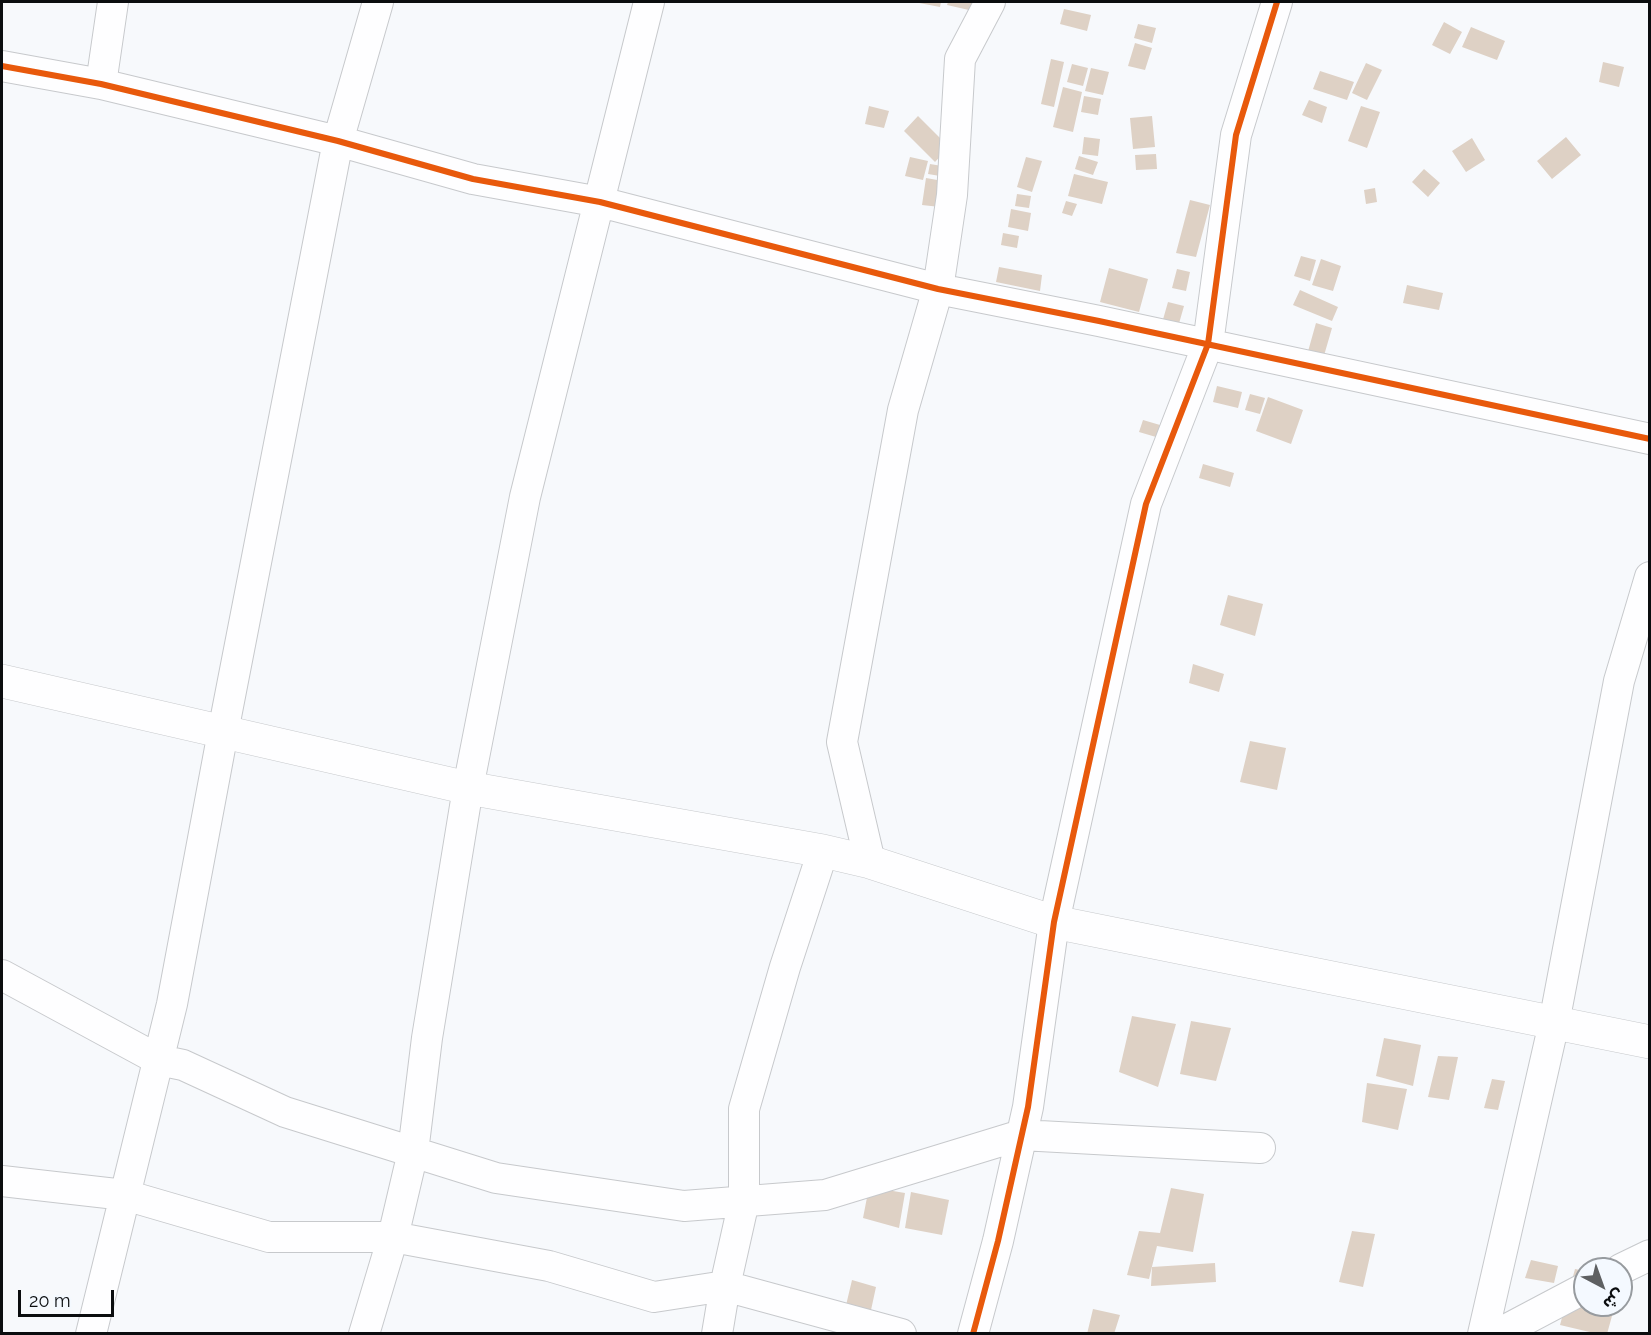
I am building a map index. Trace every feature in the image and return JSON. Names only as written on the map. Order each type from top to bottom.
[{"type":"main road","points":[[2,681],[468,788],[823,851],[870,862],[1054,922],[1650,1042]]},
{"type":"street","points":[[101,84],[113,2]]},
{"type":"street","points":[[91,1334],[172,1004],[338,141],[378,2]]},
{"type":"street","points":[[364,1334],[393,1237],[413,1152],[427,1038],[468,788],[525,497],[649,2]]},
{"type":"street","points":[[870,862],[842,742],[903,410],[938,289],[952,195],[960,59],[990,2]]},
{"type":"street","points":[[973,1334],[998,1241],[1028,1107],[1054,922],[1146,504],[1208,344],[1236,135],[1277,2]]},
{"type":"street","points":[[2,66],[101,84],[338,141],[473,179],[600,202],[938,289],[1208,344],[1650,439]]},
{"type":"street","points":[[1483,1334],[1554,1023],[1619,681],[1650,577]]},
{"type":"street","points":[[717,1334],[744,1201],[744,1109],[785,967],[823,851]]},
{"type":"street","points":[[2,975],[159,1060],[183,1065],[285,1112],[496,1178],[684,1206],[825,1195],[1021,1135],[1260,1148]]},
{"type":"street","points":[[2,1180],[125,1195],[269,1237],[393,1237],[549,1266],[654,1297],[725,1286],[901,1334]]},
{"type":"street","points":[[1633,1263],[1650,1254]]},
{"type":"street","points":[[1498,1334],[1573,1294]]},
{"type":"building","points":[[914,2],[941,2],[940,7]]},
{"type":"building","points":[[948,2],[985,2],[982,13],[947,5]]},
{"type":"building","points":[[1064,9],[1091,15],[1087,31],[1060,24]]},
{"type":"building","points":[[1444,22],[1462,32],[1450,54],[1432,45]]},
{"type":"building","points":[[1138,24],[1156,28],[1152,43],[1134,38]]},
{"type":"building","points":[[1471,27],[1505,41],[1497,60],[1462,47]]},
{"type":"building","points":[[1135,43],[1152,48],[1145,70],[1128,66]]},
{"type":"building","points":[[1051,59],[1064,62],[1054,107],[1041,104]]},
{"type":"building","points":[[1603,62],[1624,67],[1619,87],[1599,82]]},
{"type":"building","points":[[1366,63],[1382,70],[1367,100],[1352,93]]},
{"type":"building","points":[[1072,64],[1088,68],[1083,86],[1067,82]]},
{"type":"building","points":[[1091,68],[1109,72],[1103,95],[1085,91]]},
{"type":"building","points":[[1320,71],[1354,82],[1347,100],[1313,89]]},
{"type":"building","points":[[1063,87],[1082,92],[1073,132],[1053,127]]},
{"type":"building","points":[[1084,96],[1101,99],[1098,115],[1081,112]]},
{"type":"building","points":[[1309,100],[1327,107],[1322,123],[1302,115]]},
{"type":"building","points":[[869,106],[889,111],[884,128],[865,124]]},
{"type":"building","points":[[1361,106],[1380,112],[1367,148],[1348,141]]},
{"type":"building","points":[[918,116],[949,147],[935,162],[904,131]]},
{"type":"building","points":[[1152,116],[1155,147],[1133,149],[1130,118]]},
{"type":"building","points":[[1084,137],[1100,139],[1098,156],[1082,154]]},
{"type":"building","points":[[1566,137],[1581,155],[1552,179],[1537,161]]},
{"type":"building","points":[[1472,138],[1485,160],[1466,172],[1452,151]]},
{"type":"building","points":[[1156,154],[1157,169],[1136,170],[1135,155]]},
{"type":"building","points":[[1079,156],[1098,162],[1093,175],[1075,169]]},
{"type":"building","points":[[910,157],[928,161],[923,180],[905,176]]},
{"type":"building","points":[[1026,157],[1042,161],[1032,192],[1017,187]]},
{"type":"building","points":[[930,164],[942,166],[940,176],[928,174]]},
{"type":"building","points":[[1424,169],[1440,183],[1428,197],[1412,182]]},
{"type":"building","points":[[1074,174],[1108,182],[1102,204],[1068,196]]},
{"type":"building","points":[[926,178],[943,181],[940,207],[922,205]]},
{"type":"building","points":[[1375,188],[1377,202],[1366,204],[1364,190]]},
{"type":"building","points":[[1017,194],[1031,196],[1029,208],[1015,206]]},
{"type":"building","points":[[1190,200],[1210,205],[1196,257],[1176,253]]},
{"type":"building","points":[[1066,201],[1077,204],[1072,216],[1062,213]]},
{"type":"building","points":[[1011,209],[1031,213],[1028,231],[1008,227]]},
{"type":"building","points":[[1003,233],[1019,236],[1017,248],[1001,245]]},
{"type":"building","points":[[1301,256],[1316,260],[1310,281],[1294,276]]},
{"type":"building","points":[[1321,259],[1341,266],[1333,291],[1312,285]]},
{"type":"building","points":[[999,267],[1042,275],[1040,291],[996,282]]},
{"type":"building","points":[[1109,268],[1148,279],[1139,312],[1100,302]]},
{"type":"building","points":[[1177,269],[1190,272],[1186,291],[1172,288]]},
{"type":"building","points":[[1407,285],[1443,293],[1439,310],[1403,303]]},
{"type":"building","points":[[1300,290],[1338,307],[1332,321],[1293,305]]},
{"type":"building","points":[[1168,302],[1184,306],[1178,327],[1162,323]]},
{"type":"building","points":[[1316,323],[1332,328],[1323,359],[1307,355]]},
{"type":"building","points":[[1217,386],[1242,392],[1238,408],[1213,402]]},
{"type":"building","points":[[1250,394],[1265,398],[1260,414],[1245,410]]},
{"type":"building","points":[[1268,397],[1303,410],[1291,444],[1256,431]]},
{"type":"building","points":[[1143,420],[1160,425],[1156,437],[1139,432]]},
{"type":"building","points":[[1203,464],[1234,473],[1230,487],[1199,478]]},
{"type":"building","points":[[1228,595],[1263,604],[1255,636],[1220,625]]},
{"type":"building","points":[[1193,664],[1224,674],[1219,692],[1189,683]]},
{"type":"building","points":[[1250,741],[1286,748],[1277,790],[1240,782]]},
{"type":"building","points":[[1132,1016],[1176,1024],[1158,1087],[1119,1072]]},
{"type":"building","points":[[1191,1021],[1231,1028],[1216,1081],[1180,1074]]},
{"type":"building","points":[[1384,1038],[1421,1045],[1413,1086],[1376,1076]]},
{"type":"building","points":[[1438,1056],[1458,1057],[1449,1100],[1428,1097]]},
{"type":"building","points":[[1492,1079],[1505,1081],[1498,1110],[1484,1108]]},
{"type":"building","points":[[1367,1083],[1407,1089],[1398,1130],[1362,1122]]},
{"type":"building","points":[[869,1187],[905,1193],[899,1228],[863,1218]]},
{"type":"building","points":[[1171,1188],[1204,1194],[1193,1252],[1157,1246],[1149,1279],[1127,1275],[1139,1231],[1160,1233]]},
{"type":"building","points":[[911,1192],[949,1200],[942,1235],[905,1228]]},
{"type":"building","points":[[1352,1231],[1375,1234],[1363,1287],[1339,1282]]},
{"type":"building","points":[[1531,1260],[1558,1266],[1554,1283],[1525,1278]]},
{"type":"building","points":[[1215,1263],[1216,1282],[1151,1286],[1152,1267]]},
{"type":"building","points":[[1573,1276],[1573,1317],[1612,1317],[1607,1334],[1560,1325]]},
{"type":"building","points":[[852,1280],[876,1287],[868,1324],[843,1318]]},
{"type":"building","points":[[1093,1309],[1120,1315],[1114,1334],[1087,1334]]},
{"type":"cycle path","points":[[973,1334],[998,1241],[1028,1107],[1054,922],[1146,504],[1208,344],[1236,135],[1277,2]]},
{"type":"cycle path","points":[[2,66],[101,84],[338,141],[473,179],[600,202],[938,289],[1099,321],[1650,439]]}]
